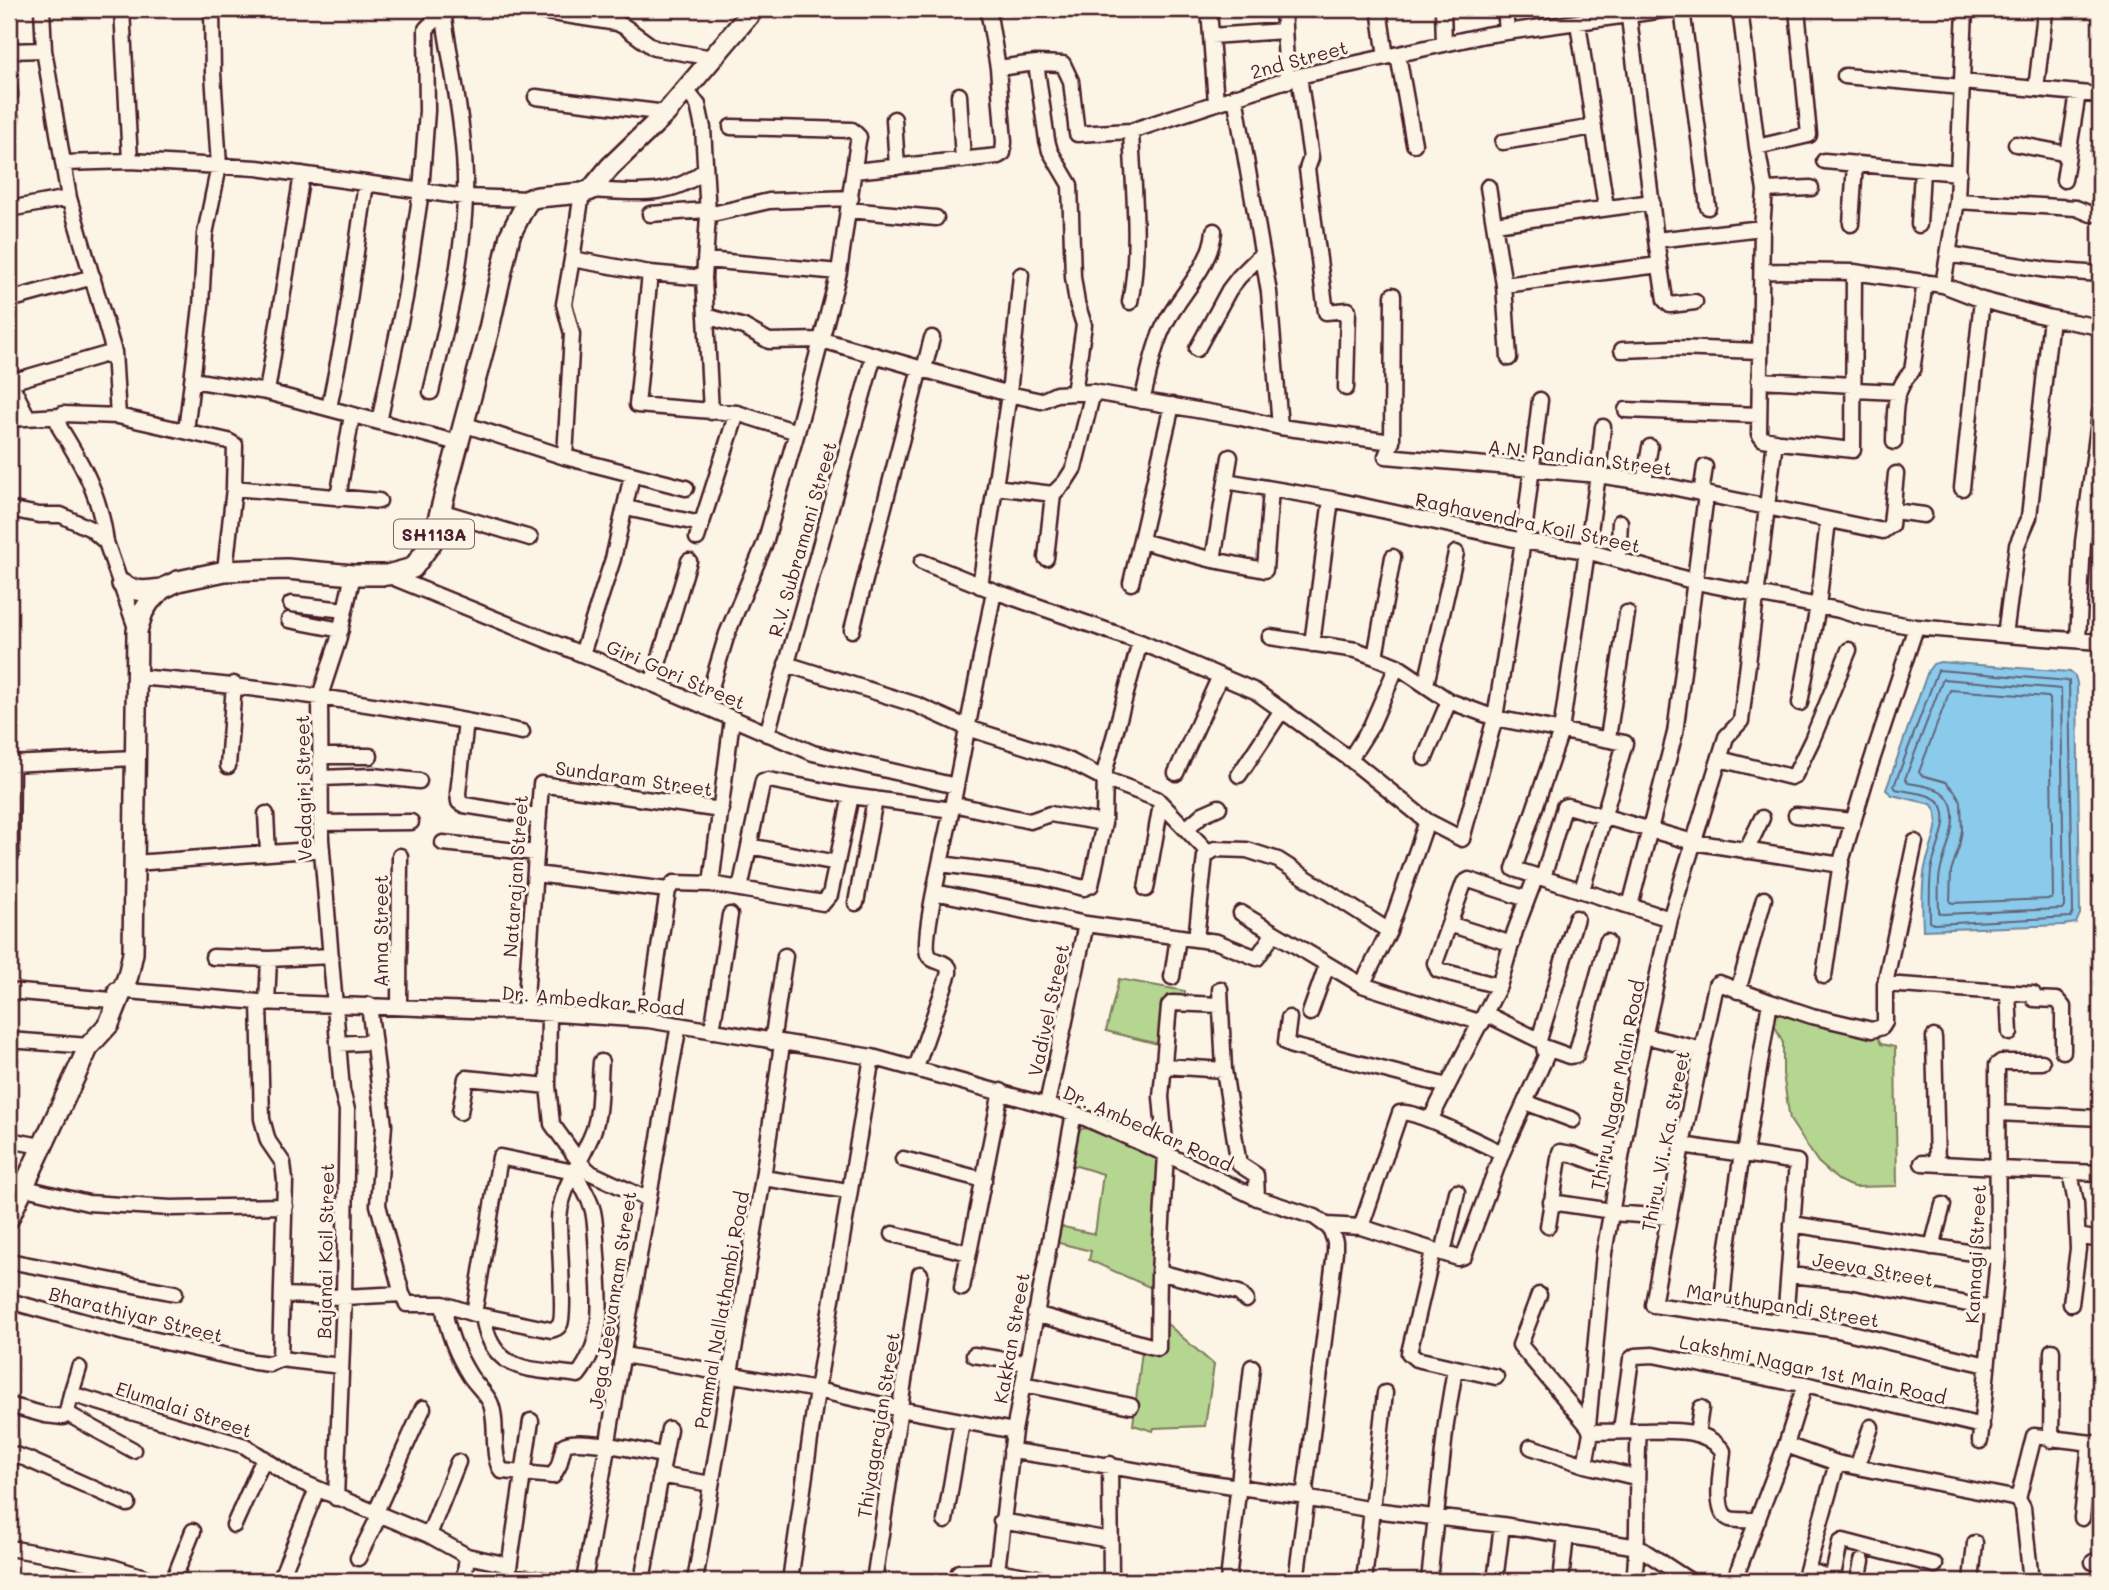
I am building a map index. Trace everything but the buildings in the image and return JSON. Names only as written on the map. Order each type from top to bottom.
[{"type":"main road","points":[[530,200],[587,192],[666,113],[754,9]]},
{"type":"main road","name":"SH113A","points":[[162,589],[178,581],[225,571],[287,569],[387,575],[413,568],[432,542],[488,333],[510,235],[530,200]]},
{"type":"main road","points":[[122,584],[130,590],[162,589]]},
{"type":"main road","points":[[9,1218],[89,1046],[109,1024],[116,994],[133,953],[137,631],[143,612],[162,589]]},
{"type":"street","points":[[42,9],[44,50],[69,198],[114,352],[118,416]]},
{"type":"street","points":[[122,9],[130,161]]},
{"type":"street","points":[[186,431],[201,306],[205,234],[219,166],[212,9]]},
{"type":"street","points":[[527,9],[617,23],[660,50],[713,58]]},
{"type":"street","points":[[854,171],[963,160],[1003,153],[998,68],[988,9]]},
{"type":"street","points":[[1209,9],[1216,103]]},
{"type":"street","points":[[1283,9],[1284,31],[1293,79],[1311,158],[1307,169],[1326,312],[1348,310],[1346,388]]},
{"type":"street","points":[[1379,9],[1413,144]]},
{"type":"street","points":[[1443,9],[1444,44]]},
{"type":"street","points":[[1505,9],[1507,32]]},
{"type":"street","points":[[1567,9],[1573,24],[1594,127],[1606,207]]},
{"type":"street","name":"2nd Street","points":[[998,68],[1037,63],[1063,64],[1071,81],[1078,135],[1131,131],[1293,79],[1444,44],[1629,13],[1671,9]]},
{"type":"street","points":[[1682,9],[1708,208]]},
{"type":"street","points":[[1740,9],[1765,190],[1759,380],[1761,437],[1770,441],[1853,450],[1854,272]]},
{"type":"street","points":[[1757,147],[1809,135],[1797,9]]},
{"type":"street","points":[[1943,285],[1957,201],[1965,9]]},
{"type":"street","points":[[379,422],[405,298],[422,191],[427,111],[426,29],[448,11]]},
{"type":"street","points":[[431,392],[443,340],[465,197],[461,125],[448,11]]},
{"type":"street","points":[[1629,13],[1659,265],[1667,303],[1695,302]]},
{"type":"street","points":[[2036,89],[2045,13]]},
{"type":"street","points":[[1211,36],[1284,31]]},
{"type":"street","points":[[9,51],[44,50]]},
{"type":"street","points":[[1037,63],[1047,140],[1050,151],[1070,185],[1073,276],[1084,325],[1074,393]]},
{"type":"street","points":[[1845,76],[2100,95]]},
{"type":"street","points":[[686,90],[698,105],[703,128],[708,213],[704,278],[710,412]]},
{"type":"street","points":[[2064,180],[2078,93]]},
{"type":"street","points":[[959,95],[963,160]]},
{"type":"street","points":[[1235,96],[1269,292],[1280,427]]},
{"type":"street","points":[[536,97],[666,113]]},
{"type":"street","points":[[894,119],[897,167]]},
{"type":"street","points":[[705,707],[727,634],[765,543],[822,340],[839,272],[859,137],[852,130],[731,127]]},
{"type":"street","points":[[1503,142],[1594,127]]},
{"type":"street","points":[[1130,302],[1135,227],[1131,131]]},
{"type":"street","points":[[2016,145],[2068,154]]},
{"type":"street","points":[[64,163],[130,161],[257,168],[465,197],[530,200]]},
{"type":"street","points":[[1824,161],[1959,173]]},
{"type":"street","points":[[1851,224],[1855,164]]},
{"type":"street","points":[[565,457],[572,334],[564,304],[587,192],[666,190],[684,185],[705,170]]},
{"type":"street","points":[[1919,225],[1922,170]]},
{"type":"street","points":[[267,392],[302,174]]},
{"type":"street","points":[[329,408],[345,328],[366,183]]},
{"type":"street","points":[[1488,187],[1504,285],[1509,358]]},
{"type":"street","points":[[1765,190],[1811,188]]},
{"type":"street","points":[[9,209],[69,198]]},
{"type":"street","points":[[650,214],[708,213],[769,201],[850,204],[936,218]]},
{"type":"street","points":[[1957,201],[2076,208],[2091,214],[2100,213]]},
{"type":"street","points":[[1495,224],[1652,202]]},
{"type":"street","points":[[1656,240],[1762,228]]},
{"type":"street","points":[[1142,401],[1157,341],[1213,246],[1214,231]]},
{"type":"street","points":[[1197,349],[1229,290],[1262,254]]},
{"type":"street","points":[[1948,254],[2047,270],[2100,274]]},
{"type":"street","points":[[572,259],[650,273],[704,278]]},
{"type":"street","points":[[706,260],[839,272]]},
{"type":"street","points":[[1504,285],[1659,265]]},
{"type":"street","points":[[1763,271],[1854,272],[1926,282],[2052,318],[2100,327]]},
{"type":"street","points":[[650,273],[638,405],[737,413],[797,432]]},
{"type":"street","points":[[916,1068],[949,973],[946,964],[929,956],[927,944],[934,892],[968,728],[987,588],[995,487],[1009,394],[1021,275]]},
{"type":"street","points":[[9,300],[93,277]]},
{"type":"street","points":[[1894,442],[1897,392],[1901,381],[1912,371],[1926,282]]},
{"type":"street","points":[[1389,449],[1393,295]]},
{"type":"street","points":[[1962,488],[1982,299]]},
{"type":"street","name":"A.N. Pandian Street","points":[[706,316],[744,327],[769,341],[822,340],[1041,401],[1056,394],[1093,392],[1237,417],[1389,449],[1644,482],[1883,531],[1891,525],[1894,512]]},
{"type":"street","points":[[2005,635],[2017,545],[2029,517],[2052,318]]},
{"type":"street","points":[[852,630],[932,338]]},
{"type":"street","points":[[1622,350],[1674,348],[1760,351]]},
{"type":"street","points":[[28,418],[13,388],[14,381],[114,352]]},
{"type":"street","name":"R.V. Subramani Street","points":[[767,734],[874,355]]},
{"type":"street","points":[[192,380],[267,392],[379,422],[461,433],[686,488]]},
{"type":"street","points":[[1759,380],[1897,392]]},
{"type":"street","points":[[1046,558],[1053,494],[1074,468],[1093,392]]},
{"type":"street","points":[[922,562],[1140,642],[1255,691],[1350,759],[1427,821],[1462,839],[1496,718],[1523,541],[1540,400]]},
{"type":"street","points":[[1131,583],[1172,405]]},
{"type":"street","points":[[1626,410],[1759,415]]},
{"type":"street","points":[[9,419],[60,416],[67,413],[118,416],[228,440],[235,445],[234,488],[225,571]]},
{"type":"street","points":[[626,508],[699,531],[737,413]]},
{"type":"street","points":[[2078,640],[2083,542],[2100,414]]},
{"type":"street","points":[[338,498],[352,415]]},
{"type":"street","points":[[60,416],[60,428],[88,473],[106,542],[137,631]]},
{"type":"street","points":[[1603,427],[1560,731],[1514,869],[1670,919]]},
{"type":"street","name":"Thiru Nagar Main Road","points":[[1585,1465],[1604,1253],[1636,1074],[1670,919],[1726,737],[1741,721],[1776,441],[1770,441]]},
{"type":"street","points":[[1644,482],[1650,447]]},
{"type":"street","points":[[1213,560],[1230,457]]},
{"type":"street","points":[[1630,906],[1675,733],[1696,582],[1705,467]]},
{"type":"street","points":[[1896,474],[1894,512],[1924,515]]},
{"type":"street","points":[[582,654],[609,572],[632,475]]},
{"type":"street","name":"Raghavendra Koil Street","points":[[1226,481],[1331,499],[1523,541],[1587,551],[1696,582],[1916,627],[2100,642]]},
{"type":"street","points":[[995,487],[1053,494]]},
{"type":"street","points":[[234,488],[379,501]]},
{"type":"street","points":[[1141,541],[1213,560],[1265,570],[1271,489]]},
{"type":"street","points":[[1312,644],[1331,499]]},
{"type":"street","points":[[9,509],[39,515],[61,515],[91,528],[106,542]]},
{"type":"street","points":[[440,511],[530,538]]},
{"type":"street","points":[[1800,704],[1818,606],[1828,521]]},
{"type":"street","points":[[1618,560],[1620,522]]},
{"type":"street","points":[[1426,684],[1456,553]]},
{"type":"street","points":[[1375,657],[1393,557]]},
{"type":"street","points":[[652,684],[689,561]]},
{"type":"street","name":"Vedagiri Street","points":[[334,1005],[322,849],[320,696],[341,630],[353,575]]},
{"type":"street","name":"Giri Gori Street","points":[[387,575],[582,654],[813,753],[956,786]]},
{"type":"street","points":[[291,604],[345,610]]},
{"type":"street","points":[[1608,738],[1627,613]]},
{"type":"street","points":[[289,620],[341,630]]},
{"type":"street","points":[[1824,976],[1841,865],[1916,627]]},
{"type":"street","points":[[1270,637],[1356,650],[1397,666],[1449,701],[1496,718],[1625,743],[1582,890]]},
{"type":"street","points":[[941,863],[1041,877],[1088,888],[1091,885],[1104,824],[1105,770],[1140,642]]},
{"type":"street","points":[[1720,759],[1791,777],[1795,775],[1849,650]]},
{"type":"street","points":[[786,664],[917,705],[968,728],[1068,760],[1105,779],[1157,799],[1209,853]]},
{"type":"street","points":[[1350,759],[1371,726],[1397,666]]},
{"type":"street","points":[[1176,773],[1220,676]]},
{"type":"street","points":[[136,677],[234,684],[320,696],[522,732]]},
{"type":"street","points":[[228,766],[234,684]]},
{"type":"street","points":[[1425,758],[1449,701]]},
{"type":"street","points":[[1239,775],[1282,710]]},
{"type":"street","points":[[711,884],[732,719]]},
{"type":"street","points":[[466,721],[459,802],[539,817]]},
{"type":"street","points":[[320,755],[370,756]]},
{"type":"street","points":[[11,855],[10,764],[135,758]]},
{"type":"street","points":[[321,778],[374,776],[419,781]]},
{"type":"street","points":[[740,889],[763,780],[851,796],[952,807],[1030,821],[1050,814],[1104,824]]},
{"type":"street","name":"Sundaram Street","points":[[541,784],[721,810]]},
{"type":"street","name":"Natarajan Street","points":[[525,1012],[541,784]]},
{"type":"street","points":[[648,1020],[668,890],[674,883],[711,884],[824,903],[830,895],[851,796]]},
{"type":"street","points":[[856,903],[875,799]]},
{"type":"street","points":[[1146,890],[1161,804]]},
{"type":"street","points":[[1187,828],[1203,814],[1219,807]]},
{"type":"street","points":[[1430,1120],[1499,986],[1527,899],[1540,877],[1564,807],[1693,842],[1841,865]]},
{"type":"street","points":[[266,814],[268,853]]},
{"type":"street","points":[[1796,815],[1853,821]]},
{"type":"street","points":[[1746,851],[1762,818]]},
{"type":"street","points":[[1362,985],[1389,931],[1427,821]]},
{"type":"street","points":[[321,823],[411,822]]},
{"type":"street","points":[[1764,899],[1738,990],[1812,1016],[1872,1030],[1882,1027],[1885,1022],[1885,984],[1915,842]]},
{"type":"street","points":[[443,843],[536,853]]},
{"type":"street","points":[[749,846],[838,863]]},
{"type":"street","points":[[135,863],[322,849]]},
{"type":"street","points":[[1196,939],[1205,856],[1215,849],[1247,850],[1278,860],[1389,931]]},
{"type":"street","name":"Anna Street","points":[[399,1006],[400,856]]},
{"type":"street","points":[[535,874],[668,890]]},
{"type":"street","points":[[1499,986],[1438,970],[1436,967],[1449,924],[1462,886],[1469,880],[1527,899]]},
{"type":"street","points":[[934,892],[1086,925],[1217,942],[1257,958],[1274,933]]},
{"type":"street","points":[[1241,913],[1362,985],[1484,1018],[1539,1040],[1576,918]]},
{"type":"street","points":[[712,1031],[730,915]]},
{"type":"street","points":[[1449,924],[1512,944]]},
{"type":"street","name":"Vadivel Street","points":[[1047,1104],[1086,925]]},
{"type":"street","points":[[1172,977],[1178,937]]},
{"type":"street","points":[[1327,1225],[1361,1227],[1458,1258],[1464,1256],[1502,1153],[1546,1056],[1544,1047],[1573,1057],[1576,1055],[1607,942]]},
{"type":"street","points":[[213,957],[269,959],[331,956]]},
{"type":"street","name":"Pammal Nallathambi Road","points":[[695,1581],[763,1178],[785,956]]},
{"type":"street","points":[[269,959],[263,1003],[262,1119],[268,1141],[283,1163],[285,1206],[280,1359]]},
{"type":"street","points":[[1310,1013],[1327,965]]},
{"type":"street","name":"Thiru. Vi. Ka. Street","points":[[1653,1305],[1682,1144],[1716,985],[1719,983],[1738,990]]},
{"type":"street","points":[[1885,984],[2033,994],[2034,999],[2057,1000],[2061,1002],[2063,1051]]},
{"type":"street","points":[[1220,989],[1224,1070],[1239,1164],[1256,1175],[1257,1198]]},
{"type":"street","name":"Dr. Ambedkar Road","points":[[9,990],[263,1003],[399,1006],[648,1020],[872,1057],[1074,1113],[1257,1198],[1315,1217],[1327,1225]]},
{"type":"street","points":[[2008,993],[2010,1033]]},
{"type":"street","points":[[1721,1313],[1726,1259],[1770,1002]]},
{"type":"street","points":[[1035,1314],[1158,1348],[1159,1272],[1166,1154],[1161,1097],[1170,1003],[1220,1005]]},
{"type":"street","name":"Bajanai Koil Street","points":[[334,1005],[342,1090],[347,1110],[344,1297],[336,1498]]},
{"type":"street","points":[[369,1005],[384,1125],[378,1205],[407,1304],[443,1304],[479,1315],[551,1330],[557,1328],[561,1323],[559,1213],[594,1129],[601,1062]]},
{"type":"street","points":[[549,1014],[548,1086],[552,1124],[577,1168],[593,1209],[600,1321],[588,1363],[578,1375],[516,1366],[498,1357],[479,1315],[500,1157],[577,1168],[647,1199]]},
{"type":"street","points":[[1289,1018],[1286,1042],[1292,1046],[1447,1086]]},
{"type":"street","name":"Jega Jeevanram Street","points":[[584,1581],[624,1355],[647,1199],[679,1026]]},
{"type":"street","points":[[1645,1036],[1703,1050]]},
{"type":"street","points":[[1934,1037],[1930,1164],[2100,1173]]},
{"type":"street","points":[[9,1040],[89,1046]]},
{"type":"street","points":[[338,1044],[373,1042]]},
{"type":"street","points":[[790,1581],[848,1191],[872,1057]]},
{"type":"street","name":"Kannagi Street","points":[[1981,1433],[1998,1258],[1997,1065],[2001,1062],[2042,1062]]},
{"type":"street","points":[[1164,1066],[1224,1070]]},
{"type":"street","points":[[460,1112],[466,1078],[548,1086]]},
{"type":"street","points":[[962,1288],[1001,1091]]},
{"type":"street","points":[[1525,1102],[1573,1120]]},
{"type":"street","points":[[1361,1227],[1400,1113],[1404,1111],[1430,1120],[1502,1153]]},
{"type":"street","name":"Kakkan Street","points":[[997,1571],[1014,1431],[1074,1113]]},
{"type":"street","points":[[1998,1113],[2100,1118]]},
{"type":"street","points":[[9,1140],[41,1146]]},
{"type":"street","points":[[1682,1144],[1797,1162],[1785,1322]]},
{"type":"street","points":[[1548,1226],[1560,1152],[1619,1171]]},
{"type":"street","points":[[903,1159],[984,1180]]},
{"type":"street","points":[[2070,1173],[2076,1203],[2078,1236],[2071,1304]]},
{"type":"street","points":[[763,1178],[848,1191]]},
{"type":"street","points":[[21,1188],[88,1203],[171,1208],[285,1206]]},
{"type":"street","points":[[1457,1192],[1409,1353],[1416,1359],[1496,1377]]},
{"type":"street","points":[[1551,1202],[1611,1212],[1668,1217]]},
{"type":"street","points":[[1932,1247],[1942,1205]]},
{"type":"street","points":[[1792,1224],[1998,1258]]},
{"type":"street","points":[[1296,1581],[1335,1251],[1333,1235],[1327,1225]]},
{"type":"street","points":[[893,1234],[969,1252]]},
{"type":"street","points":[[2078,1236],[2100,1240]]},
{"type":"street","points":[[9,1261],[175,1293]]},
{"type":"street","points":[[1159,1272],[1238,1293],[1246,1300]]},
{"type":"street","name":"Thiyagarajan Street","points":[[874,1581],[920,1274]]},
{"type":"street","name":"Jeeva Street","points":[[1789,1275],[1849,1281],[1993,1309]]},
{"type":"street","points":[[282,1295],[344,1297],[402,1294]]},
{"type":"street","points":[[1539,1295],[1520,1345],[1589,1429],[1697,1434],[1717,1443],[1723,1451],[1719,1500],[1721,1513],[1728,1519],[1758,1520]]},
{"type":"street","name":"Bharathiyar Street","points":[[9,1301],[125,1333],[254,1362],[270,1364],[280,1359],[341,1366]]},
{"type":"street","points":[[443,1304],[446,1324],[460,1356],[471,1377],[489,1400],[495,1418],[499,1469],[553,1476],[567,1443],[608,1445],[663,1455]]},
{"type":"street","name":"Maruthupandi Street","points":[[1653,1305],[1838,1330],[1987,1365]]},
{"type":"street","points":[[2051,1440],[2052,1351]]},
{"type":"street","points":[[624,1355],[817,1390],[1014,1431]]},
{"type":"street","points":[[974,1355],[1026,1363]]},
{"type":"street","name":"Lakshmi Nagar 1st Main Road","points":[[1621,1430],[1631,1359],[1635,1356],[1653,1355],[1805,1384],[1981,1433]]},
{"type":"street","points":[[1228,1581],[1252,1367]]},
{"type":"street","points":[[9,1405],[55,1418],[63,1417],[79,1368]]},
{"type":"street","points":[[1429,1581],[1446,1423],[1455,1369]]},
{"type":"street","points":[[1023,1384],[1131,1406]]},
{"type":"street","points":[[1734,1581],[1786,1445],[1805,1384]]},
{"type":"street","points":[[1364,1581],[1385,1393]]},
{"type":"street","name":"Elumalai Street","points":[[71,1394],[245,1446],[294,1479],[429,1535],[467,1556],[508,1574],[552,1581]]},
{"type":"street","points":[[358,1558],[423,1408]]},
{"type":"street","points":[[1697,1434],[1701,1408]]},
{"type":"street","points":[[66,1413],[133,1450]]},
{"type":"street","points":[[508,1574],[531,1420]]},
{"type":"street","points":[[945,1521],[962,1421]]},
{"type":"street","points":[[1857,1467],[1871,1427]]},
{"type":"street","points":[[642,1581],[669,1429]]},
{"type":"street","points":[[1633,1581],[1638,1547],[1635,1477],[1639,1431]]},
{"type":"street","points":[[2031,1581],[2023,1508],[2018,1499],[2034,1436],[2095,1444],[2082,1518]]},
{"type":"street","points":[[1786,1445],[1838,1463],[2018,1499]]},
{"type":"street","points":[[1531,1447],[1585,1465],[1635,1477]]},
{"type":"street","points":[[1011,1451],[1110,1464],[1238,1488],[1307,1496],[1373,1510],[1502,1525],[1638,1547],[1690,1581]]},
{"type":"street","points":[[9,1453],[27,1458],[128,1504]]},
{"type":"street","points":[[234,1525],[264,1458]]},
{"type":"street","points":[[429,1535],[458,1462]]},
{"type":"street","points":[[1838,1463],[1806,1576],[1833,1575],[1840,1543],[1846,1541],[1935,1564]]},
{"type":"street","points":[[1110,1464],[1111,1581]]},
{"type":"street","points":[[660,1475],[711,1484]]},
{"type":"street","points":[[282,1575],[317,1489]]},
{"type":"street","points":[[1001,1521],[1110,1540]]},
{"type":"street","points":[[1495,1581],[1502,1525]]},
{"type":"street","points":[[173,1581],[193,1531]]},
{"type":"street","points":[[1561,1581],[1566,1535]]},
{"type":"street","points":[[1971,1581],[1975,1543]]},
{"type":"street","points":[[9,1548],[108,1566],[157,1581]]},
{"type":"street","points":[[464,1581],[467,1556]]},
{"type":"street","points":[[1858,1581],[1862,1561]]},
{"type":"street","points":[[106,1581],[108,1566]]},
{"type":"street","points":[[965,1576],[997,1571],[1042,1581]]},
{"type":"green space","points":[[1119,979],[1185,991],[1183,1000],[1169,999],[1158,1044],[1106,1031]]},
{"type":"green space","points":[[1783,1011],[1870,1033],[1877,1036],[1881,1044],[1895,1047],[1897,1186],[1855,1187],[1838,1180],[1818,1162],[1790,1120],[1783,1074],[1783,1043],[1772,1020],[1773,1016]]},
{"type":"green space","points":[[1085,1128],[1150,1153],[1160,1162],[1156,1290],[1089,1260],[1091,1251],[1055,1242],[1059,1226],[1095,1234],[1103,1174],[1070,1164],[1079,1130]]},
{"type":"green space","points":[[1165,1322],[1214,1365],[1205,1426],[1154,1428],[1153,1431],[1133,1425],[1142,1351]]},
{"type":"water","points":[[1940,662],[2070,672],[2075,676],[2080,914],[2076,923],[1923,930],[1924,874],[1936,828],[1935,811],[1931,804],[1892,795],[1886,790],[1928,671],[1933,664]]}]
